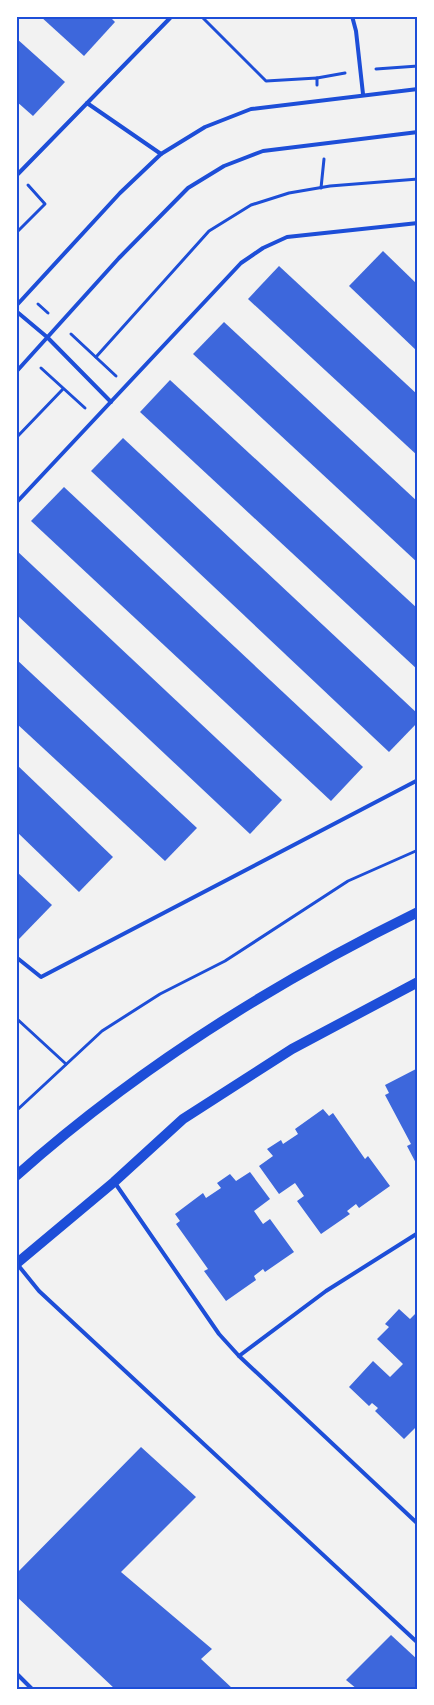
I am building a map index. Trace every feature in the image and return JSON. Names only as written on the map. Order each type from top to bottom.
[{"type":"main road","points":[[16,1176],[101,1107],[180,1050],[290,980],[375,933],[418,912]]},
{"type":"main road","points":[[16,1264],[114,1182],[183,1118],[292,1049],[418,982]]},
{"type":"lane","points":[[17,175],[172,16]]},
{"type":"lane","points":[[352,16],[356,31],[363,94]]},
{"type":"lane","points":[[16,306],[120,193],[161,154],[205,127],[251,108],[418,89]]},
{"type":"lane","points":[[87,103],[161,154]]},
{"type":"lane","points":[[16,372],[126,251],[188,188],[224,166],[263,151],[418,132]]},
{"type":"lane","points":[[16,503],[241,263],[263,248],[287,237],[418,223]]},
{"type":"lane","points":[[16,311],[47,337],[112,402]]},
{"type":"lane","points":[[16,957],[41,977],[418,780]]},
{"type":"lane","points":[[114,1182],[219,1334],[239,1356],[418,1524]]},
{"type":"lane","points":[[239,1356],[326,1291],[418,1233]]},
{"type":"lane","points":[[16,1264],[39,1291],[418,1643]]},
{"type":"lane","points":[[16,1674],[32,1689]]},
{"type":"path","points":[[16,233],[45,204],[17,175]]},
{"type":"path","points":[[96,357],[209,231],[251,205],[289,193],[330,186],[418,179]]},
{"type":"path","points":[[31,357],[63,389],[97,418]]},
{"type":"path","points":[[16,438],[63,389]]},
{"type":"path","points":[[16,1111],[102,1030],[160,994],[225,961],[348,881],[418,850]]},
{"type":"path","points":[[16,1018],[66,1064]]},
{"type":"building","points":[[40,16],[109,16],[115,22],[84,56]]},
{"type":"building","points":[[16,38],[65,82],[33,116],[16,101]]},
{"type":"building","points":[[383,251],[418,285],[418,352],[349,286]]},
{"type":"building","points":[[279,266],[418,395],[418,456],[248,299]]},
{"type":"building","points":[[224,322],[418,502],[418,563],[193,354]]},
{"type":"building","points":[[170,380],[418,609],[418,670],[140,412]]},
{"type":"building","points":[[123,438],[418,714],[418,722],[389,752],[91,471]]},
{"type":"building","points":[[64,487],[363,767],[331,801],[31,521]]},
{"type":"building","points":[[16,550],[282,800],[250,834],[16,614]]},
{"type":"building","points":[[16,659],[197,828],[165,861],[16,723]]},
{"type":"building","points":[[16,764],[113,857],[79,892],[16,831]]},
{"type":"building","points":[[16,871],[52,905],[19,939],[16,936]]},
{"type":"building","points":[[416,1069],[418,1072],[418,1167],[407,1146],[411,1144],[385,1095],[389,1093],[385,1085]]},
{"type":"building","points":[[323,1109],[329,1116],[333,1113],[365,1159],[368,1156],[390,1186],[359,1208],[356,1204],[347,1211],[350,1214],[321,1234],[297,1201],[304,1196],[295,1183],[279,1194],[259,1166],[273,1156],[267,1149],[281,1140],[283,1144],[298,1134],[295,1129]]},
{"type":"building","points":[[250,1172],[270,1199],[254,1211],[263,1224],[270,1219],[294,1252],[265,1272],[263,1269],[254,1276],[256,1280],[226,1301],[204,1271],[208,1269],[176,1224],[180,1221],[175,1214],[203,1193],[206,1198],[221,1188],[217,1183],[230,1174],[236,1181]]},
{"type":"building","points":[[399,1309],[410,1319],[416,1313],[418,1315],[418,1425],[404,1439],[375,1411],[378,1408],[372,1403],[369,1406],[349,1387],[373,1361],[390,1377],[403,1364],[377,1339],[389,1327],[385,1324]]},
{"type":"building","points":[[141,1447],[196,1497],[121,1572],[212,1649],[201,1659],[233,1689],[115,1689],[16,1596],[16,1574]]},
{"type":"building","points":[[391,1635],[418,1660],[418,1689],[357,1689],[346,1680]]}]
